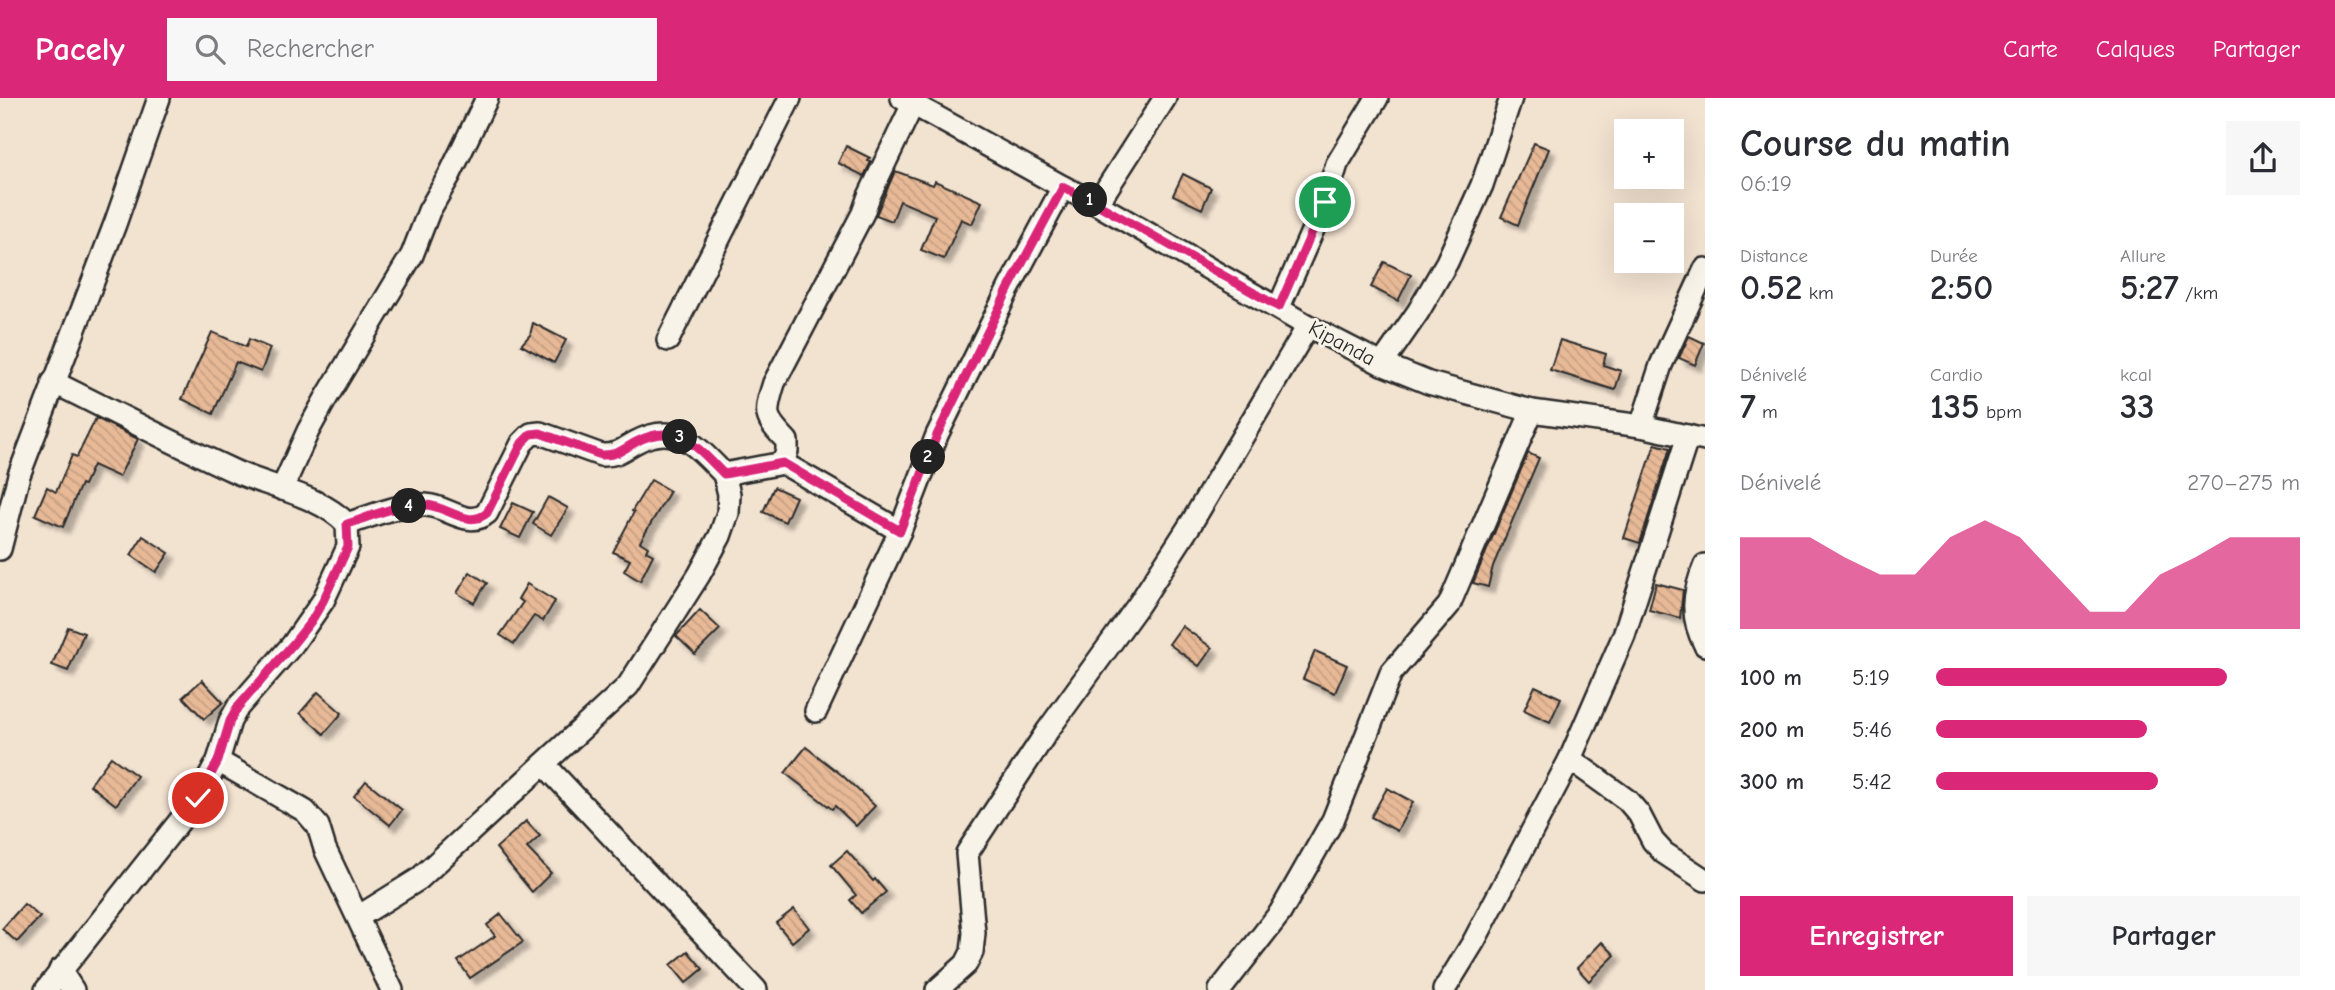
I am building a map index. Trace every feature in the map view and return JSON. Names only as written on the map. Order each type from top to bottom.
[{"type":"street","points":[[0,550],[19,475],[115,224],[159,98]]},
{"type":"street","points":[[282,489],[320,410],[412,254],[429,211],[486,98]]},
{"type":"street","points":[[668,340],[790,98]]},
{"type":"street","points":[[1097,204],[1165,98]]},
{"type":"street","points":[[1279,307],[1325,202],[1337,164],[1377,98]]},
{"type":"street","points":[[1382,364],[1418,312],[1447,262],[1482,185],[1511,98]]},
{"type":"street","points":[[783,463],[787,441],[769,423],[767,412],[774,383],[863,213],[908,101]]},
{"type":"street","name":"Kipanda","points":[[908,101],[1097,204],[1308,326],[1382,364],[1429,383],[1532,411],[1641,426],[1697,438]]},
{"type":"street","points":[[816,710],[900,531],[937,435],[1009,288],[1063,187]]},
{"type":"street","points":[[1641,426],[1661,365],[1705,269]]},
{"type":"street","points":[[937,990],[966,964],[972,951],[974,933],[967,853],[1048,730],[1115,639],[1192,522],[1308,326]]},
{"type":"street","points":[[53,382],[235,472],[321,505],[347,524]]},
{"type":"street","points":[[1220,990],[1280,913],[1334,820],[1391,673],[1449,605],[1532,411]]},
{"type":"street","points":[[347,524],[398,508],[428,505],[472,520],[481,519],[487,513],[522,443],[531,434],[540,433],[601,455],[612,456],[649,436],[662,434],[684,437],[724,474],[729,494],[728,513],[720,536],[699,575],[628,686],[419,879],[358,917]]},
{"type":"street","points":[[1444,990],[1474,941],[1570,759],[1624,635],[1697,438]]},
{"type":"street","points":[[724,474],[783,463],[900,531]]},
{"type":"street","points":[[46,990],[198,798],[218,761],[230,721],[238,707],[293,644],[323,601],[348,547],[347,524]]},
{"type":"street","points":[[1705,565],[1693,600],[1695,623],[1705,645]]},
{"type":"street","points":[[1570,759],[1627,800],[1639,814],[1653,841],[1664,853],[1705,880]]},
{"type":"street","points":[[218,761],[305,811],[318,826],[326,849],[392,990]]},
{"type":"street","points":[[544,764],[756,990]]},
{"type":"street","points":[[60,970],[73,990]]},
{"type":"building","points":[[1534,143],[1549,149],[1518,225],[1501,217]]},
{"type":"building","points":[[846,146],[870,158],[868,161],[871,162],[864,176],[838,163]]},
{"type":"building","points":[[895,171],[933,185],[935,181],[982,202],[972,224],[961,219],[944,259],[921,250],[935,216],[900,201],[892,221],[876,215]]},
{"type":"building","points":[[1183,174],[1211,188],[1202,209],[1173,195]]},
{"type":"building","points":[[1384,262],[1411,275],[1398,301],[1371,287]]},
{"type":"building","points":[[533,323],[566,340],[554,363],[521,345],[530,335]]},
{"type":"building","points":[[212,332],[246,347],[249,339],[270,348],[261,372],[236,362],[213,414],[182,399]]},
{"type":"building","points":[[1689,336],[1704,343],[1695,365],[1679,358]]},
{"type":"building","points":[[1560,340],[1606,354],[1603,365],[1621,371],[1615,390],[1550,370]]},
{"type":"building","points":[[96,418],[138,439],[119,477],[93,465],[84,485],[81,484],[63,527],[35,515],[47,487],[56,492],[72,455],[77,457]]},
{"type":"building","points":[[1655,444],[1670,448],[1640,543],[1624,538]]},
{"type":"building","points":[[1528,453],[1539,458],[1493,566],[1488,587],[1473,583]]},
{"type":"building","points":[[651,480],[670,491],[640,542],[648,547],[646,551],[653,555],[640,581],[624,571],[630,560],[613,552],[634,512],[632,511]]},
{"type":"building","points":[[774,487],[796,497],[785,522],[763,512]]},
{"type":"building","points":[[548,497],[568,508],[551,535],[533,524]]},
{"type":"building","points":[[513,503],[533,512],[520,538],[500,529]]},
{"type":"building","points":[[143,536],[169,553],[156,572],[131,555]]},
{"type":"building","points":[[470,572],[487,583],[474,603],[457,593]]},
{"type":"building","points":[[1656,583],[1683,590],[1680,618],[1649,610]]},
{"type":"building","points":[[527,584],[555,601],[543,621],[534,616],[514,644],[500,635],[523,602],[518,599]]},
{"type":"building","points":[[700,610],[720,629],[695,654],[676,636]]},
{"type":"building","points":[[1182,626],[1212,648],[1199,666],[1169,644]]},
{"type":"building","points":[[68,627],[84,633],[68,671],[52,665]]},
{"type":"building","points":[[1315,651],[1347,665],[1335,693],[1303,679]]},
{"type":"building","points":[[202,680],[223,702],[204,719],[183,697]]},
{"type":"building","points":[[1535,686],[1561,698],[1550,722],[1524,710]]},
{"type":"building","points":[[318,692],[342,713],[324,734],[300,713]]},
{"type":"building","points":[[806,747],[875,806],[856,826],[835,806],[832,809],[785,773]]},
{"type":"building","points":[[111,757],[137,776],[116,805],[90,785]]},
{"type":"building","points":[[366,781],[402,810],[390,825],[354,796]]},
{"type":"building","points":[[1387,788],[1413,802],[1397,831],[1371,817]]},
{"type":"building","points":[[526,821],[540,836],[527,848],[551,873],[532,892],[496,848]]},
{"type":"building","points":[[847,851],[886,892],[861,913],[850,900],[856,895],[831,865]]},
{"type":"building","points":[[24,904],[40,917],[17,942],[2,929]]},
{"type":"building","points":[[794,909],[809,928],[792,942],[776,923]]},
{"type":"building","points":[[501,914],[523,942],[470,978],[458,961],[495,936],[487,925]]},
{"type":"building","points":[[1602,942],[1615,955],[1589,981],[1577,968]]},
{"type":"building","points":[[688,951],[703,969],[686,983],[671,965]]},
{"type":"route","points":[[198,798],[218,761],[230,721],[238,707],[293,644],[323,601],[348,547],[347,524],[398,508],[428,505],[472,520],[481,519],[487,513],[522,443],[531,434],[540,433],[601,455],[612,456],[633,443],[662,434],[684,437],[724,474],[783,463],[900,531],[937,435],[1009,288],[1063,187],[1279,307],[1325,202]]}]
